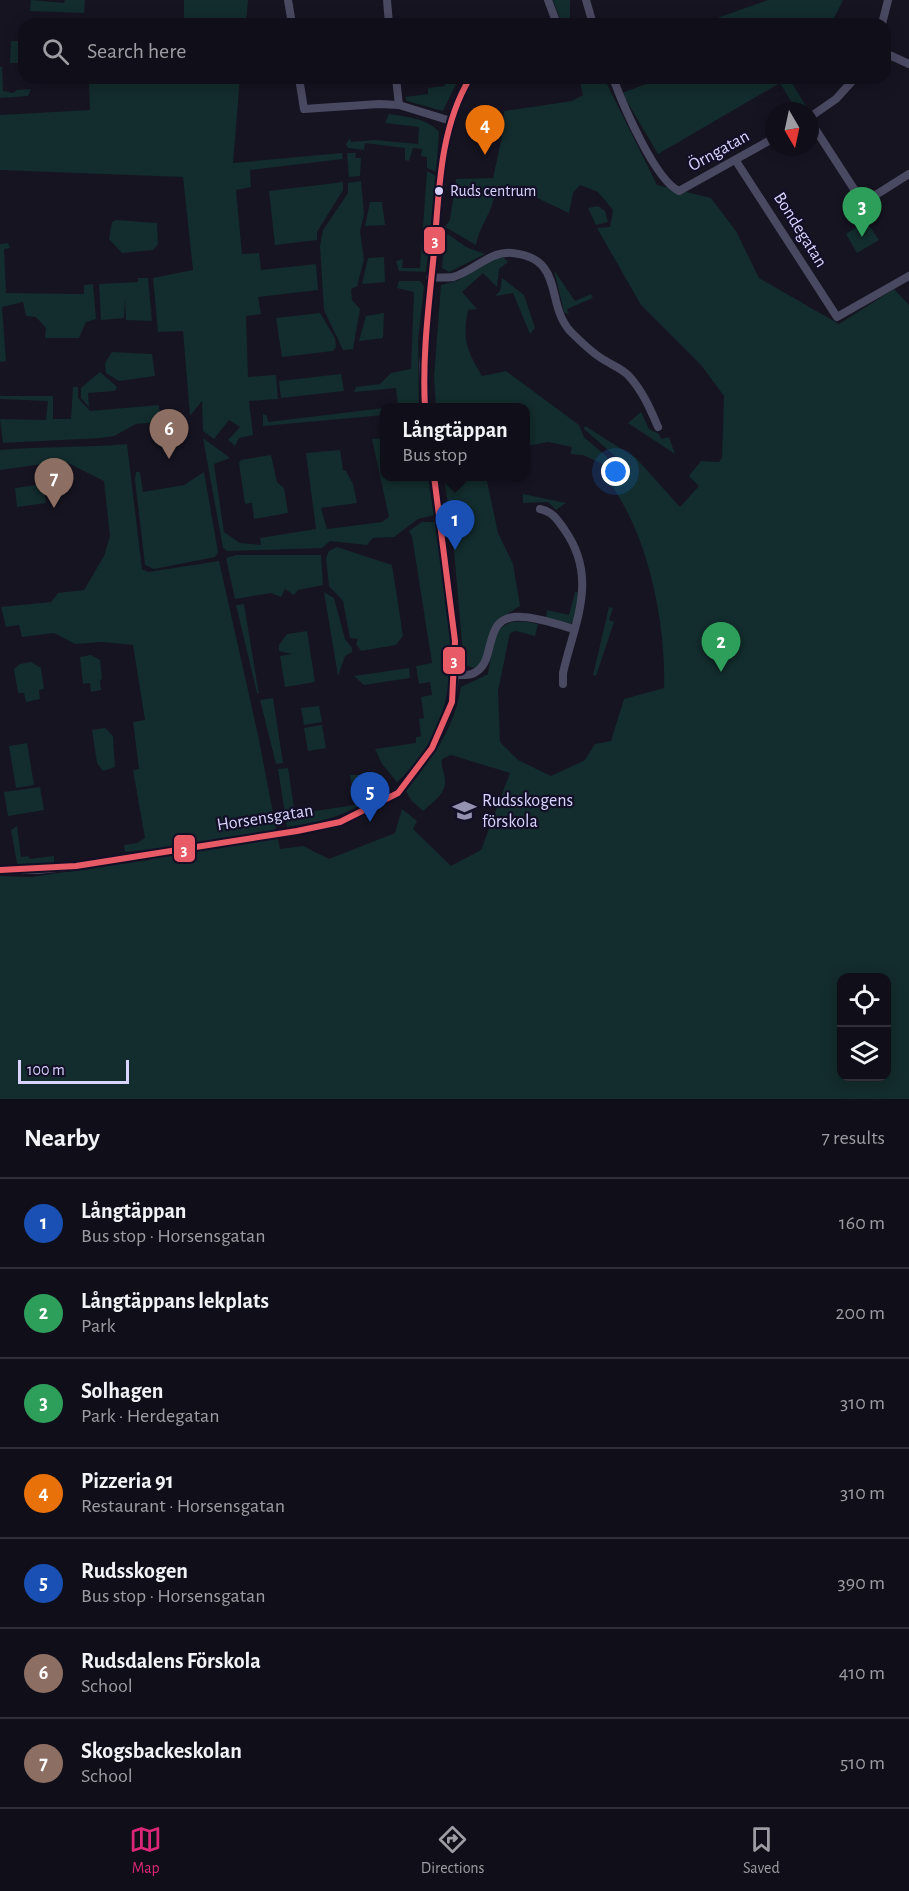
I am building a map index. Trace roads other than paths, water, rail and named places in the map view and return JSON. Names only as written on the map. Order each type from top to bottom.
[{"type":"street","points":[[288,0],[291,18]]},
{"type":"street","points":[[387,0],[389,18]]},
{"type":"street","points":[[548,0],[555,18]]},
{"type":"street","points":[[586,0],[589,18]]},
{"type":"street","points":[[884,18],[888,0]]},
{"type":"street","points":[[891,56],[909,64]]},
{"type":"street","points":[[300,84],[304,109],[365,104],[399,105],[451,121]]},
{"type":"street","points":[[397,84],[399,105]]},
{"type":"street","points":[[425,403],[423,366],[442,166],[451,121],[460,94],[466,84]]},
{"type":"street","name":"Örngatan","points":[[616,84],[656,167],[669,186],[679,192],[765,143]]},
{"type":"street","points":[[819,112],[836,99],[850,84]]},
{"type":"street","points":[[819,133],[863,203],[909,174]]},
{"type":"street","name":"Bondegatan","points":[[736,161],[837,316],[909,276]]},
{"type":"street","points":[[430,278],[454,276],[492,256],[510,252],[525,256],[540,264],[552,278],[559,306],[569,330],[599,357],[627,374],[641,391],[658,427]]},
{"type":"street","name":"Horsensgatan","points":[[0,870],[38,870],[76,866],[297,831],[340,822],[398,793],[432,748],[452,702],[456,675],[454,630],[435,481]]},
{"type":"street","points":[[540,509],[554,515],[572,540],[584,576],[582,601],[573,629],[563,684]]},
{"type":"street","points":[[456,675],[474,674],[483,665],[493,632],[504,620],[521,616],[573,629]]},
{"type":"place","name":"Pizzeria 91","points":[[485,155]]},
{"type":"place","name":"Ruds centrum","points":[[439,191]]},
{"type":"place","name":"Solhagen","points":[[862,237]]},
{"type":"place","name":"Rudsdalens Förskola","points":[[169,459]]},
{"type":"place","name":"Skogsbackeskolan","points":[[54,508]]},
{"type":"place","name":"Långtäppan","points":[[455,550]]},
{"type":"place","name":"Långtäppans lekplats","points":[[721,672]]},
{"type":"place","name":"Rudsskogens förskola","points":[[464,811]]},
{"type":"place","name":"Rudsskogen","points":[[370,822]]}]
